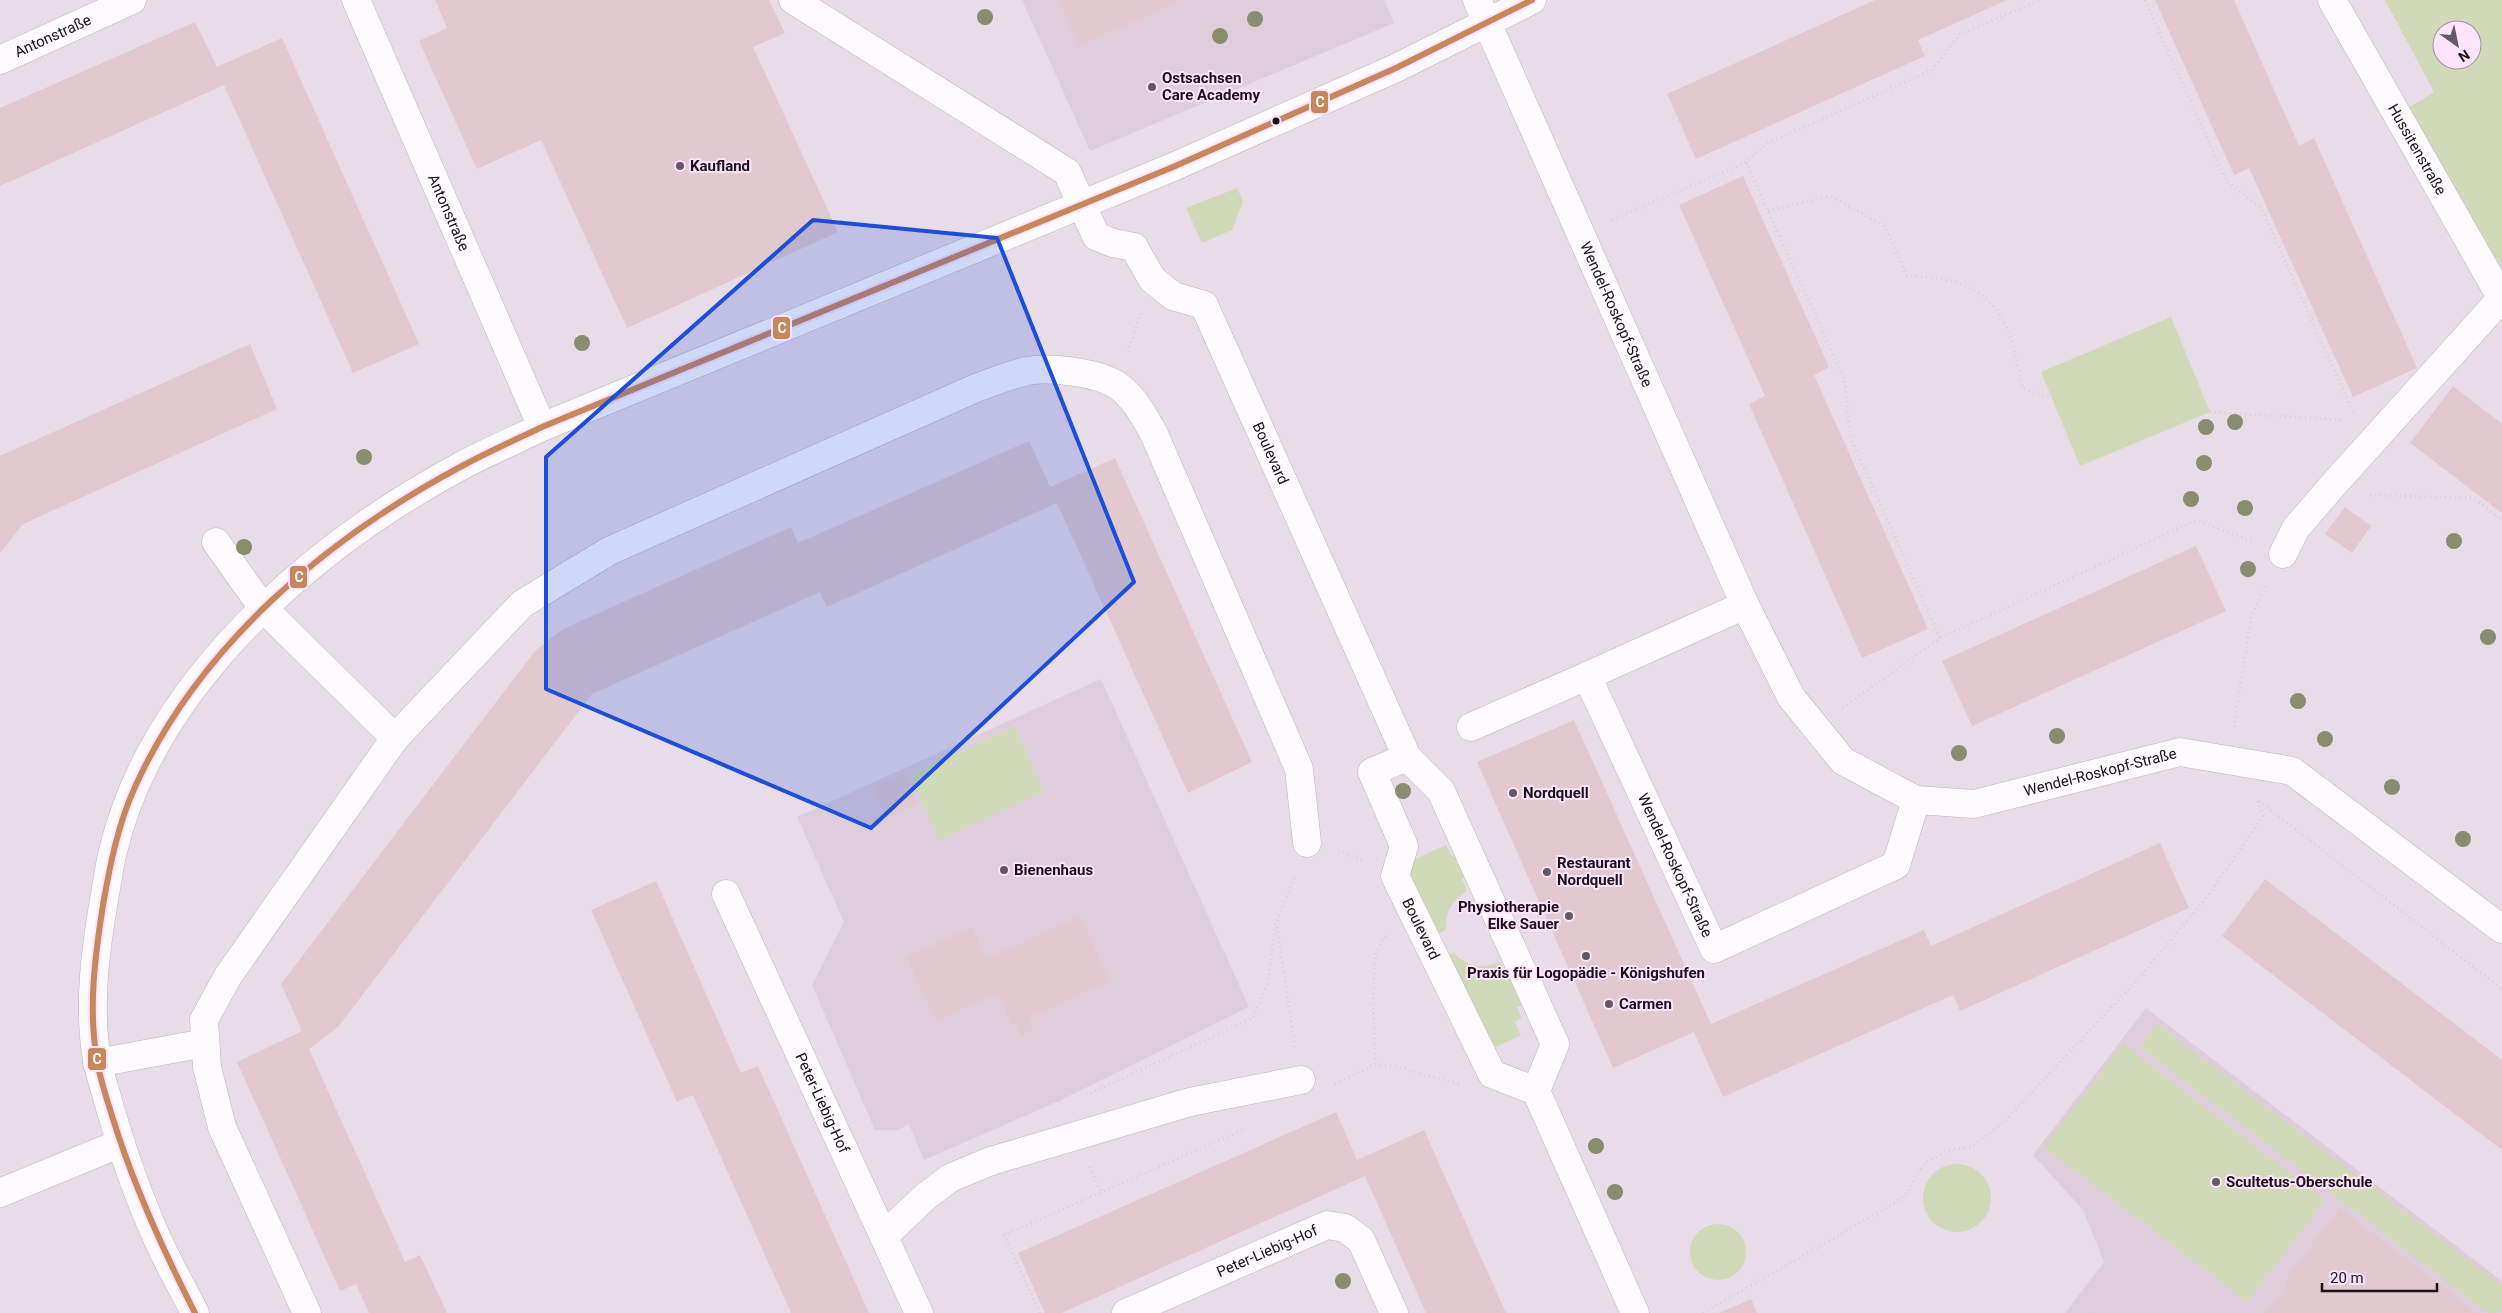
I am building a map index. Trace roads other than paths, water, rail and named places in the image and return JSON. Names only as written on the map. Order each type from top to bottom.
[{"type":"street","name":"Antonstraße","points":[[0,60],[132,0]]},
{"type":"street","name":"Antonstraße","points":[[356,0],[542,427]]},
{"type":"street","points":[[793,0],[1067,172],[1082,204]]},
{"type":"street","points":[[196,1313],[153,1230],[121,1143],[97,1062],[92,1024],[98,936],[113,849],[131,797],[156,744],[184,699],[219,653],[263,608],[339,544],[392,507],[461,466],[542,427],[1173,167],[1396,68],[1482,12],[1532,0]]},
{"type":"street","name":"Hussitenstraße","points":[[2332,0],[2502,299]]},
{"type":"street","name":"Wendel-Roskopf-Straße","points":[[1482,12],[1579,235],[1745,605],[1791,697],[1843,761],[1916,800],[1974,804],[2180,752],[2292,771],[2502,929]]},
{"type":"street","name":"Boulevard","points":[[1082,204],[1096,236],[1113,244],[1134,247],[1152,279],[1173,296],[1204,305],[1407,757],[1441,791],[1555,1044],[1536,1091],[1492,1074],[1395,876],[1404,846],[1372,772],[1407,757]]},
{"type":"street","points":[[2283,554],[2296,528],[2326,493],[2502,299]]},
{"type":"street","points":[[307,1313],[222,1127],[207,1067],[204,1020],[228,976],[395,738],[522,604],[609,551],[976,388],[1028,371],[1060,370],[1089,375],[1116,385],[1140,408],[1154,434],[1299,768],[1307,843]]},
{"type":"street","points":[[216,542],[263,608],[395,738]]},
{"type":"street","points":[[1471,727],[1745,605]]},
{"type":"street","name":"Wendel-Roskopf-Straße","points":[[1587,676],[1714,949],[1896,865],[1916,800]]},
{"type":"street","name":"Peter-Liebig-Hof","points":[[726,894],[920,1313]]},
{"type":"street","points":[[97,1062],[206,1043]]},
{"type":"street","points":[[884,1236],[925,1197],[950,1178],[991,1161],[1190,1102],[1301,1080]]},
{"type":"street","points":[[1536,1091],[1635,1313]]},
{"type":"street","points":[[0,1193],[121,1143]]},
{"type":"street","name":"Peter-Liebig-Hof","points":[[1126,1313],[1327,1225],[1345,1228],[1361,1240],[1394,1313]]},
{"type":"place","name":"Ostsachsen Care Academy","points":[[1152,87]]},
{"type":"place","name":"Kaufland","points":[[680,166]]},
{"type":"place","name":"Nordquell","points":[[1513,793]]},
{"type":"place","name":"Bienenhaus","points":[[1004,870]]},
{"type":"place","name":"Restaurant Nordquell","points":[[1547,872]]},
{"type":"place","name":"Physiotherapie Elke Sauer","points":[[1569,916]]},
{"type":"place","name":"Praxis für Logopädie - Königshufen","points":[[1586,956]]},
{"type":"place","name":"Carmen","points":[[1609,1004]]},
{"type":"place","name":"Scultetus-Oberschule","points":[[2216,1182]]}]
